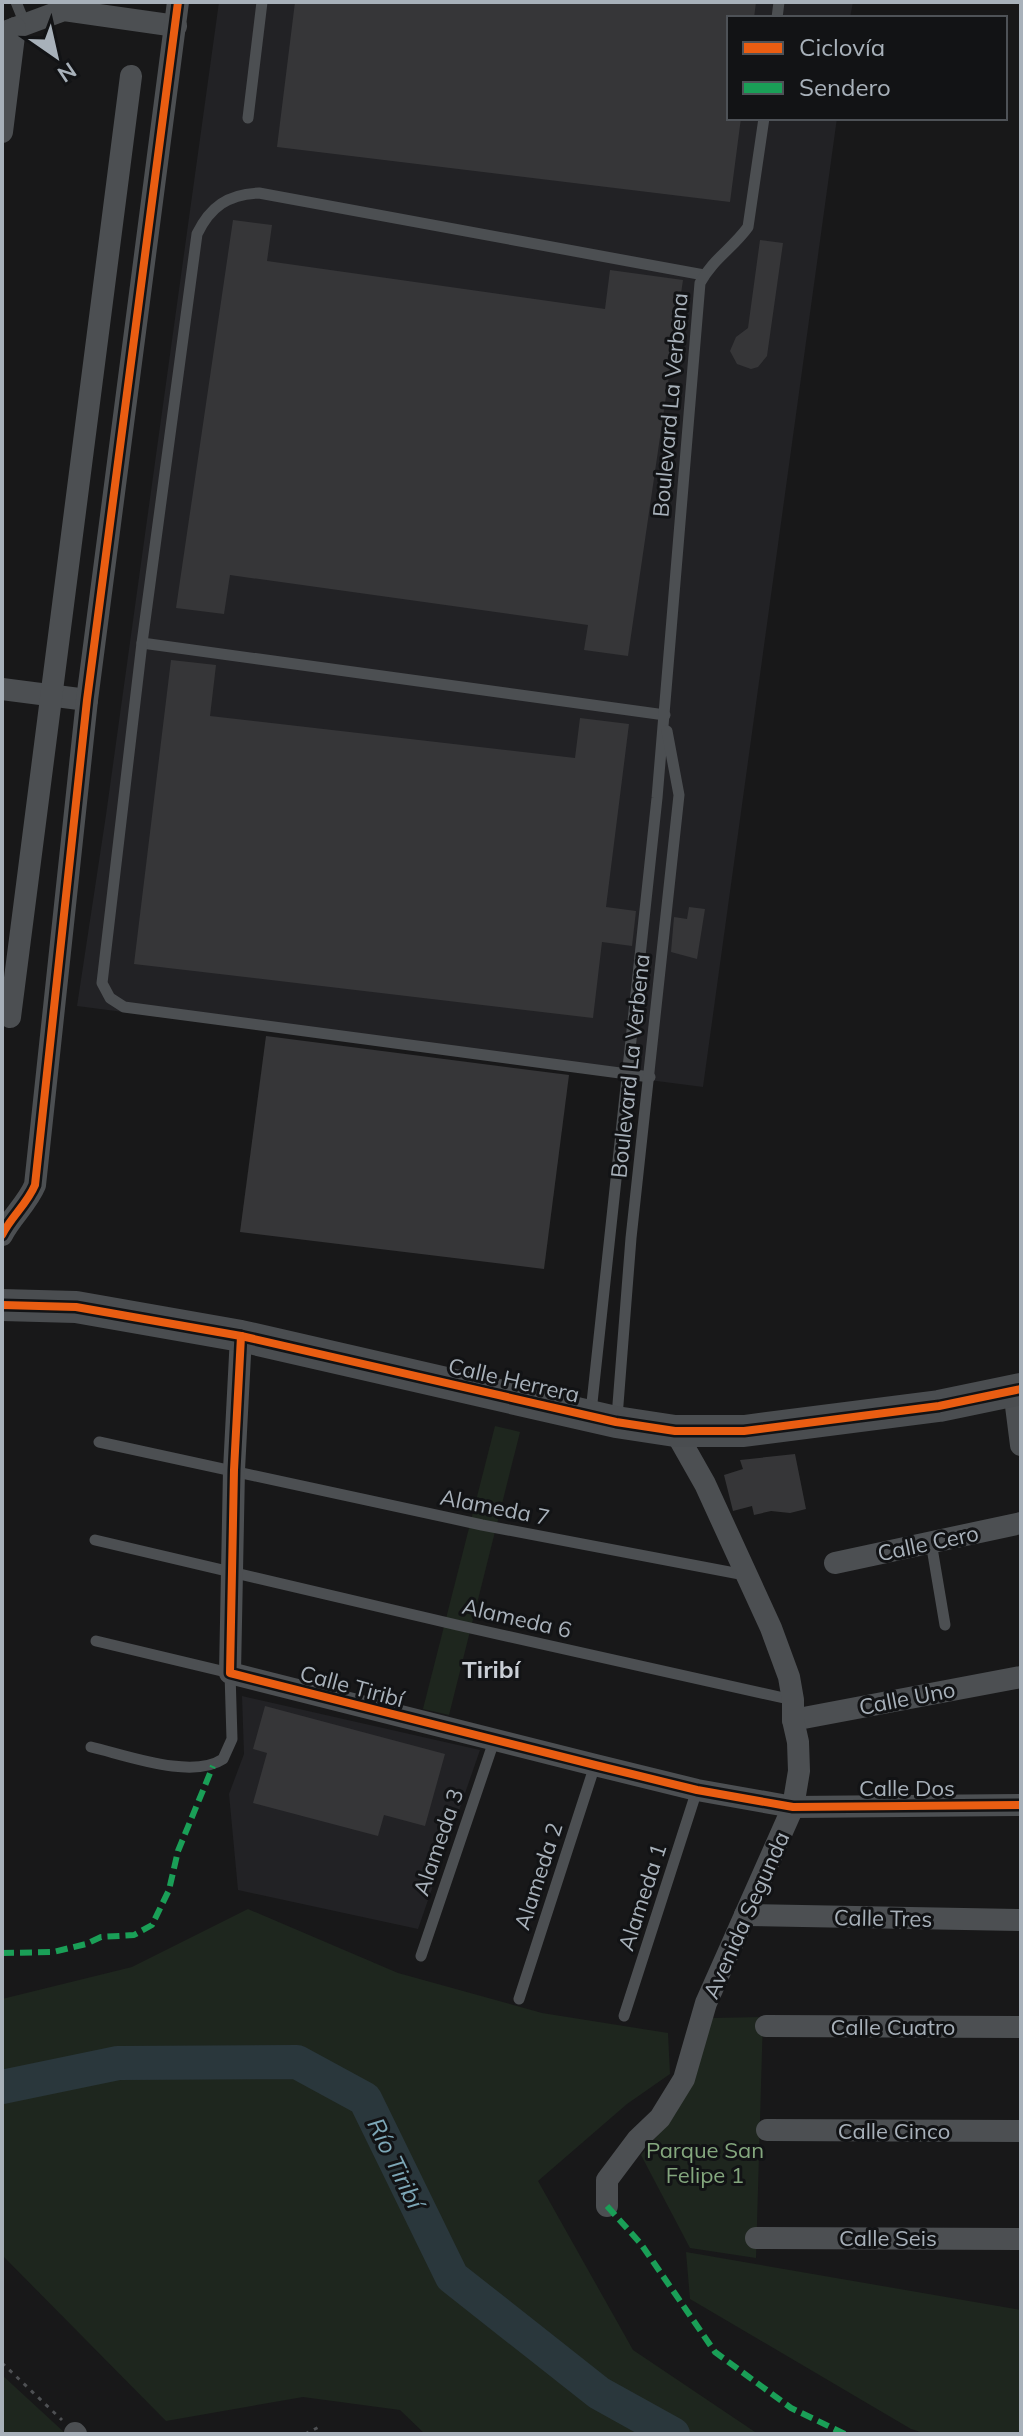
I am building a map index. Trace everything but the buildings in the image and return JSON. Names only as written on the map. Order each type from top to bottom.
[{"type":"street","points":[[2,1235],[35,1185],[87,700],[178,2]]},
{"type":"street","points":[[2,132],[14,28],[68,6],[176,26]]},
{"type":"street","points":[[10,1017],[131,76]]},
{"type":"street","points":[[2,689],[87,700]]},
{"type":"street","name":"Calle Herrera","points":[[4,1302],[76,1307],[241,1336],[604,1419],[675,1431],[744,1431],[786,1426],[939,1406],[1018,1390]]},
{"type":"street","points":[[230,1673],[234,1470],[241,1336]]},
{"type":"street","points":[[1018,1390],[1021,1445]]},
{"type":"street","name":"Avenida Segunda","points":[[607,2206],[607,2180],[637,2140],[660,2118],[684,2079],[706,2003],[793,1807],[799,1771],[789,1677],[749,1576],[705,1484],[675,1431]]},
{"type":"street","name":"Calle Cero","points":[[835,1563],[1021,1523]]},
{"type":"street","name":"Calle Tiribí","points":[[230,1673],[697,1790],[793,1807]]},
{"type":"street","name":"Calle Uno","points":[[793,1710],[1021,1677]]},
{"type":"street","name":"Calle Dos","points":[[793,1807],[1021,1805]]},
{"type":"street","name":"Calle Tres","points":[[745,1915],[1021,1920]]},
{"type":"street","name":"Calle Cuatro","points":[[766,2026],[1021,2027]]},
{"type":"street","name":"Calle Cinco","points":[[767,2130],[1021,2131]]},
{"type":"street","name":"Calle Seis","points":[[756,2238],[1021,2239]]},
{"type":"lane","points":[[14,28],[16,2]]},
{"type":"lane","points":[[248,118],[262,2]]},
{"type":"lane","name":"Boulevard La Verbena","points":[[604,1419],[609,1237],[665,715],[698,299],[704,275],[748,227],[764,120]]},
{"type":"lane","points":[[650,1077],[124,1007],[110,998],[102,983],[142,643],[197,234],[205,219],[228,197],[259,193],[704,275]]},
{"type":"lane","points":[[142,643],[665,715]]},
{"type":"lane","name":"Boulevard La Verbena","points":[[604,1419],[631,1238],[679,795],[665,715]]},
{"type":"lane","points":[[609,1237],[631,1238]]},
{"type":"lane","name":"Alameda 7","points":[[99,1442],[482,1525],[749,1576]]},
{"type":"lane","name":"Alameda 6","points":[[95,1540],[457,1625],[793,1710]]},
{"type":"lane","points":[[931,1542],[945,1625]]},
{"type":"lane","points":[[91,1747],[187,1768],[213,1766],[223,1759],[232,1739],[230,1673],[96,1641]]},
{"type":"lane","name":"Alameda 3","points":[[421,1956],[494,1741]]},
{"type":"lane","name":"Alameda 2","points":[[519,1999],[595,1765]]},
{"type":"lane","name":"Alameda 1","points":[[624,2016],[697,1790]]},
{"type":"path","points":[[2,2363],[76,2434]]},
{"type":"path","points":[[305,2434],[321,2426]]},
{"type":"shaded area","points":[[219,2],[853,2],[850,16],[727,16],[727,120],[837,120],[703,1087],[77,1006]]},
{"type":"shaded area","points":[[242,1696],[480,1750],[418,1929],[238,1890],[229,1794],[244,1754]]},
{"type":"green space","points":[[495,1426],[520,1432],[449,1715],[423,1709]]},
{"type":"green space","points":[[248,1909],[398,1973],[542,2013],[668,2033],[670,2074],[627,2104],[538,2181],[633,2350],[758,2434],[425,2434],[400,2410],[303,2397],[166,2421],[2,2255],[2,1999],[132,1967]]},
{"type":"green space","name":"Parque San Felipe 1","points":[[763,2017],[756,2258],[690,2248],[641,2155],[676,2113],[713,2018]]},
{"type":"green space","points":[[686,2252],[1021,2310],[1021,2434],[927,2434],[911,2429],[690,2299]]},
{"type":"green space","points":[[2,2375],[66,2434],[2,2434]]},
{"type":"waterway","name":"Río Tiribí","points":[[2,2087],[118,2063],[297,2062],[365,2099],[452,2277],[599,2393],[673,2434]]},
{"type":"marked path","points":[[2,1953],[53,1952],[101,1937],[134,1935],[152,1925],[169,1890],[178,1851],[213,1766]]},
{"type":"marked path","points":[[607,2206],[641,2244],[715,2352],[791,2408],[845,2434]]},
{"type":"cycle path","points":[[2,1235],[35,1185],[87,700],[178,2]]},
{"type":"cycle path","points":[[2,1305],[76,1307],[241,1336],[616,1422],[675,1431],[744,1431],[939,1406],[1021,1389]]},
{"type":"cycle path","points":[[241,1336],[234,1470],[230,1673],[697,1790],[793,1807],[1021,1805]]},
{"type":"district","name":"Tiribí","points":[[491,1669]]}]
